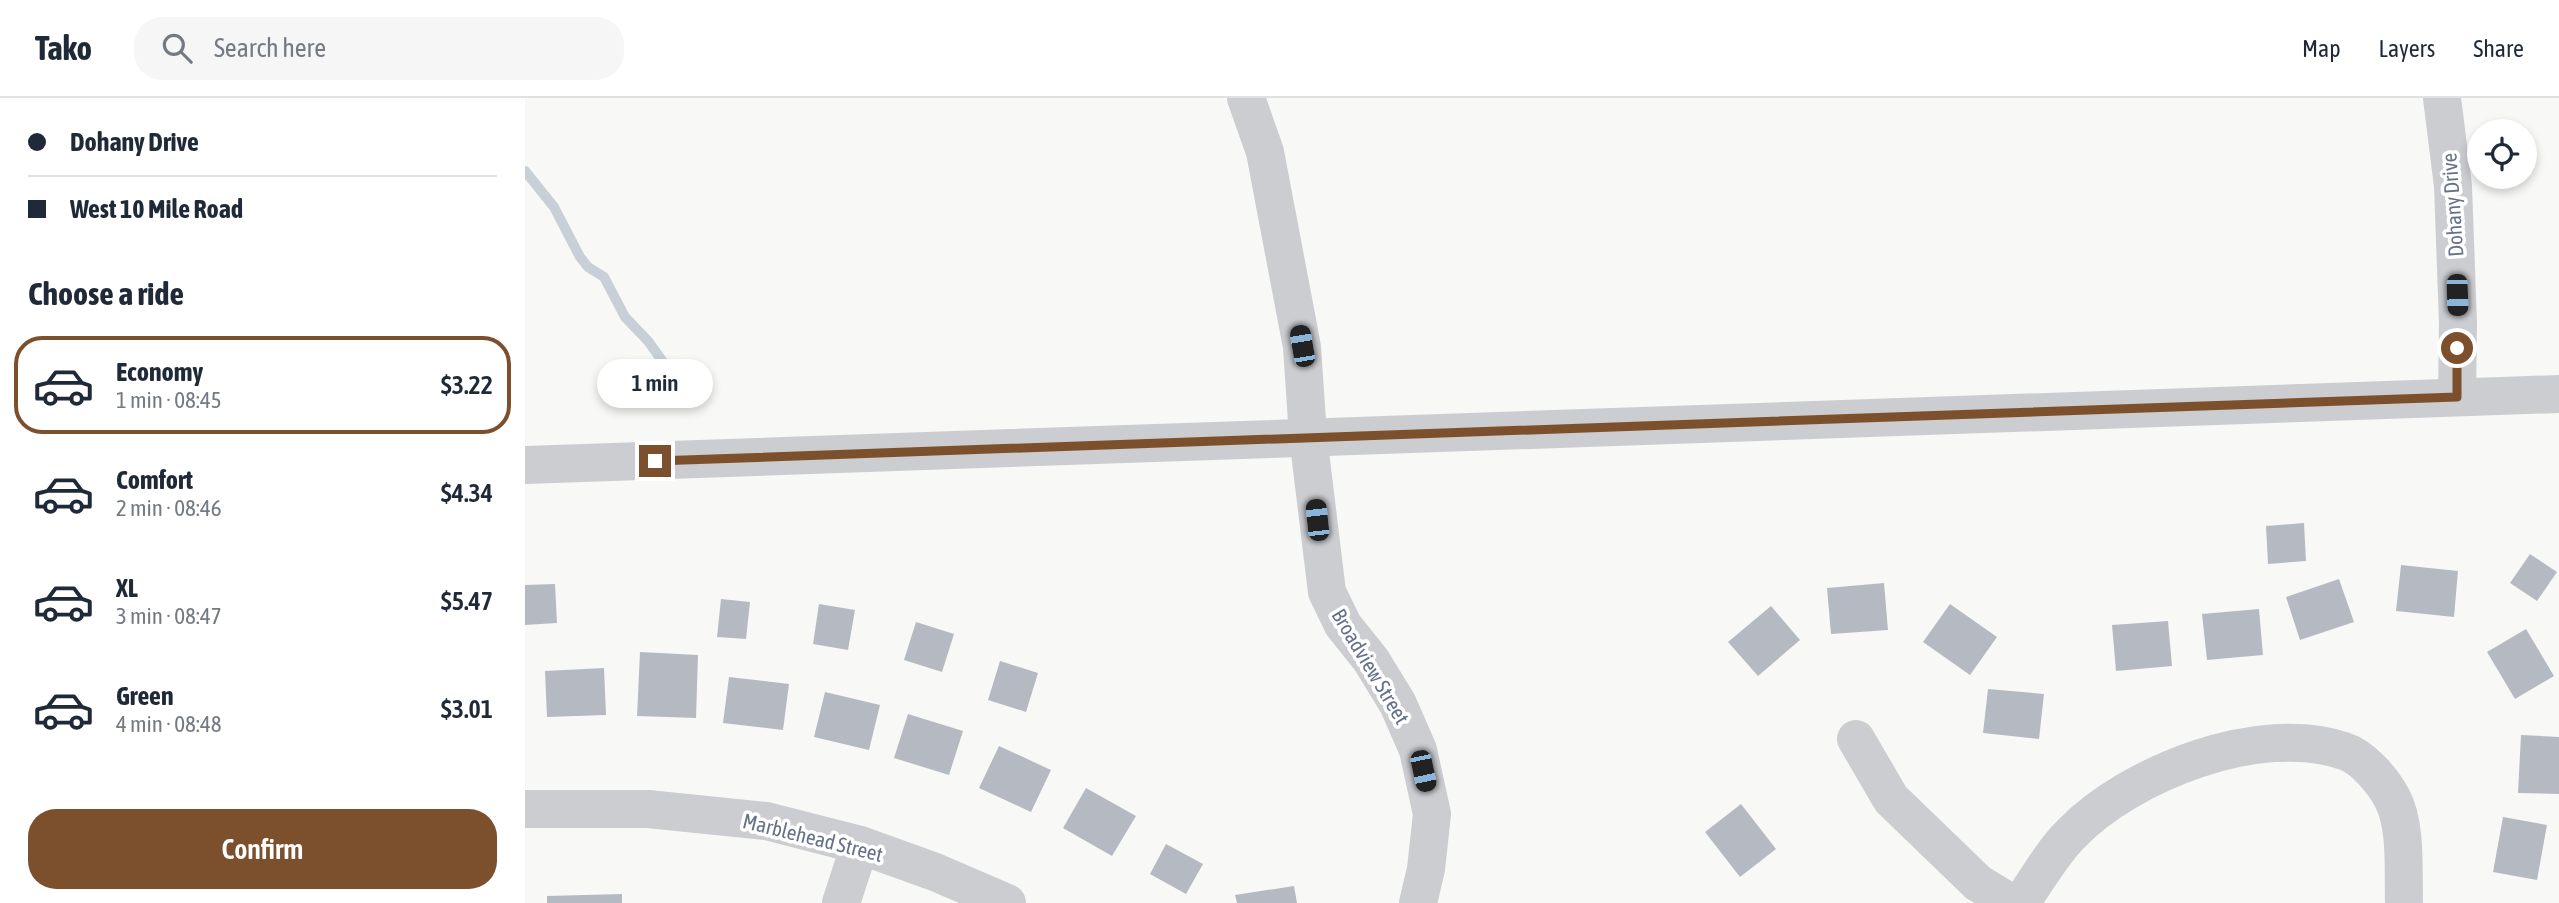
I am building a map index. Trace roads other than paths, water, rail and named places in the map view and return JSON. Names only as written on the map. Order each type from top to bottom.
[{"type":"street","name":"Broadview Street","points":[[1246,98],[1265,152],[1302,346],[1308,436],[1327,592],[1343,625],[1371,660],[1398,704],[1418,750],[1432,814],[1426,869],[1418,903]]},
{"type":"street","name":"Dohany Drive","points":[[2442,98],[2453,186],[2458,323],[2457,397]]},
{"type":"street","points":[[525,465],[2559,394]]},
{"type":"street","points":[[1856,739],[1891,799],[1978,883],[2011,903]]},
{"type":"street","points":[[2021,903],[2071,834],[2123,794],[2158,775],[2225,752],[2268,743],[2311,743],[2346,751],[2369,767],[2393,799],[2401,827],[2404,903]]},
{"type":"street","name":"Marblehead Street","points":[[525,809],[649,809],[766,821],[860,845],[935,872],[1007,903]]},
{"type":"street","points":[[841,903],[860,845]]},
{"type":"waterway","points":[[525,171],[554,207],[580,257],[588,267],[604,277],[625,317],[648,341],[676,380],[687,401]]}]
